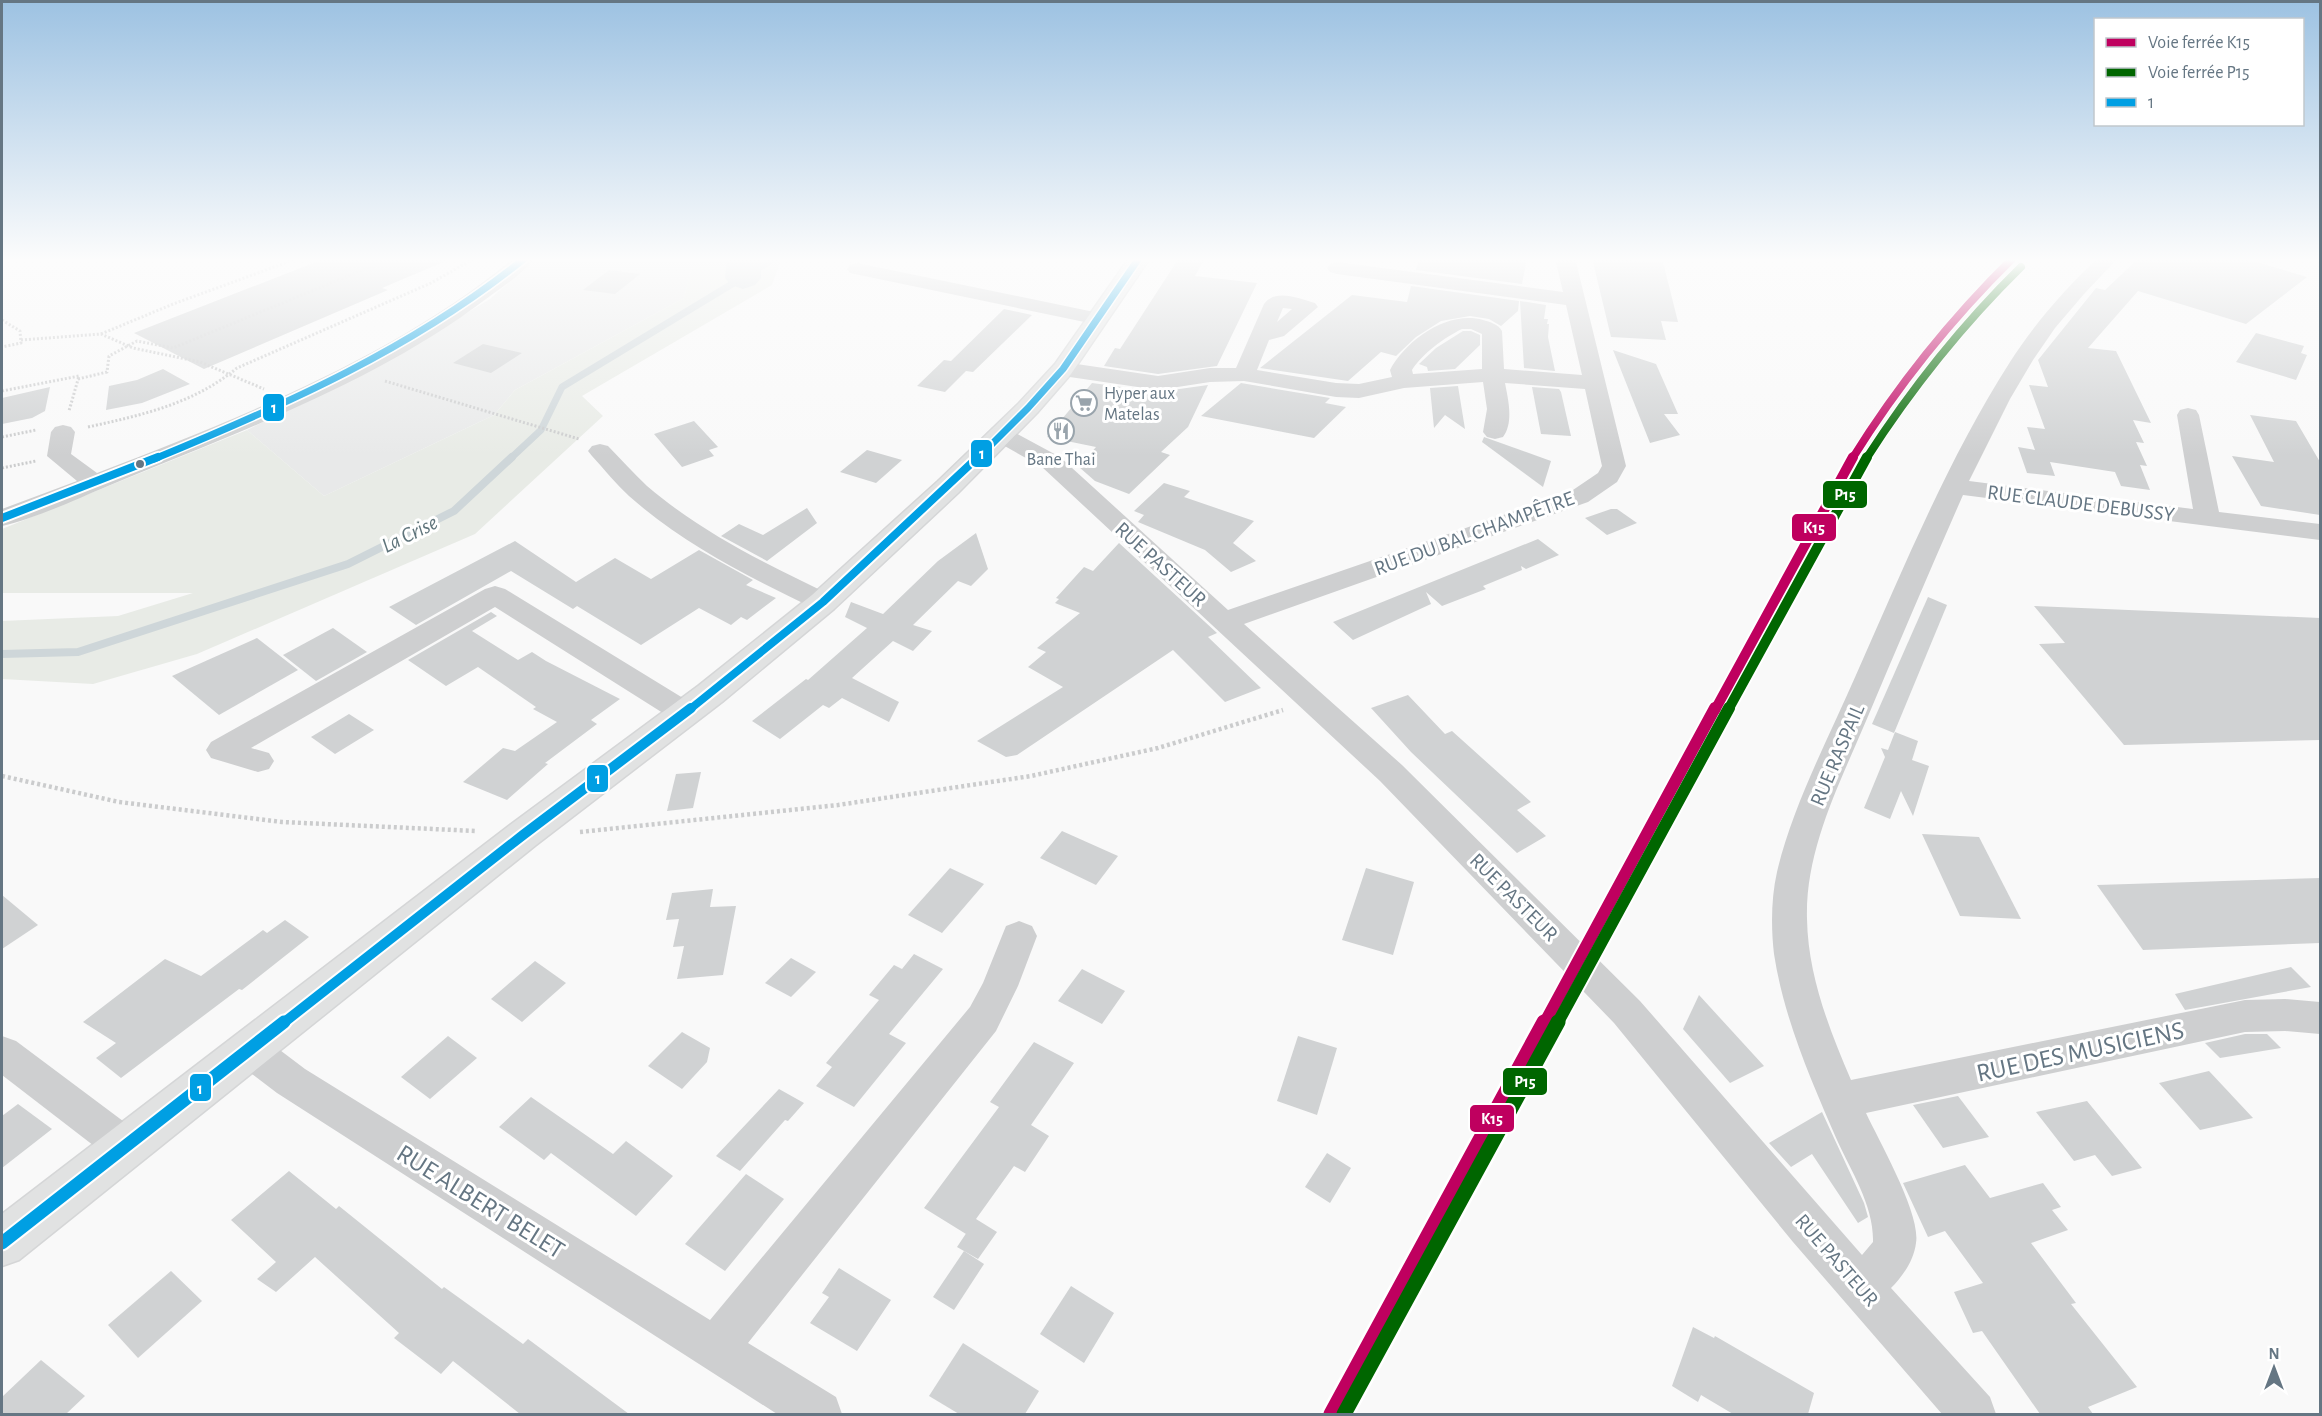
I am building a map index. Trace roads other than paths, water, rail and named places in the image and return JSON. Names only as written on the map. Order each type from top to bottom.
[{"type":"main road","points":[[2,1243],[523,835],[685,713],[823,602],[1002,435],[1063,369],[1095,324]]},
{"type":"street","points":[[2,518],[217,434],[354,371],[434,324]]},
{"type":"street","points":[[1404,381],[1401,370],[1405,361],[1444,328],[1453,324]]},
{"type":"street","points":[[1454,324],[1484,326],[1492,331],[1493,375],[1498,410],[1495,432]]},
{"type":"street","name":"RUE DU BAL CHAMPÊTRE","points":[[1224,621],[1579,497],[1608,477],[1614,466],[1580,324]]},
{"type":"street","name":"RUE RASPAIL","points":[[1859,1285],[1875,1275],[1891,1251],[1896,1238],[1885,1202],[1819,1048],[1798,984],[1790,922],[1791,886],[1797,857],[1808,824],[1955,488],[2005,385],[2047,324]]},
{"type":"street","points":[[1244,374],[1261,336]]},
{"type":"street","points":[[1063,369],[1149,382],[1210,375],[1244,374],[1359,392],[1404,381],[1493,375],[1594,383]]},
{"type":"street","name":"RUE CLAUDE DEBUSSY","points":[[2188,415],[2207,518]]},
{"type":"street","points":[[63,432],[58,456],[95,483]]},
{"type":"street","name":"RUE PASTEUR","points":[[1002,435],[1051,462],[1391,773],[1627,1012],[1859,1285],[1973,1414]]},
{"type":"street","points":[[600,451],[640,493],[706,541],[762,573],[823,602]]},
{"type":"street","name":"RUE CLAUDE DEBUSSY","points":[[1955,488],[2320,532]]},
{"type":"street","points":[[258,761],[222,750],[495,595],[685,713]]},
{"type":"street","points":[[716,1349],[983,1018],[1000,986],[1019,936]]},
{"type":"street","name":"RUE DES MUSICIENS","points":[[1840,1100],[2245,1016],[2285,1015],[2320,1018]]},
{"type":"street","name":"RUE ALBERT BELET","points":[[250,1050],[291,1082],[819,1414]]},
{"type":"street","points":[[2,1053],[125,1146]]},
{"type":"waterway","name":"La Crise","points":[[510,459],[541,430],[562,387],[666,324]]},
{"type":"waterway","name":"La Crise","points":[[2,654],[78,652],[348,564],[454,511],[512,457]]},
{"type":"rail line","name":"K15","points":[[1331,1414],[1845,470],[1902,385],[1950,324]]},
{"type":"rail line","name":"P15","points":[[1344,1414],[1855,476],[1911,392],[1966,324]]},
{"type":"place","name":"Hyper aux Matelas","points":[[1084,403]]},
{"type":"place","name":"Bane Thai","points":[[1061,431]]}]
